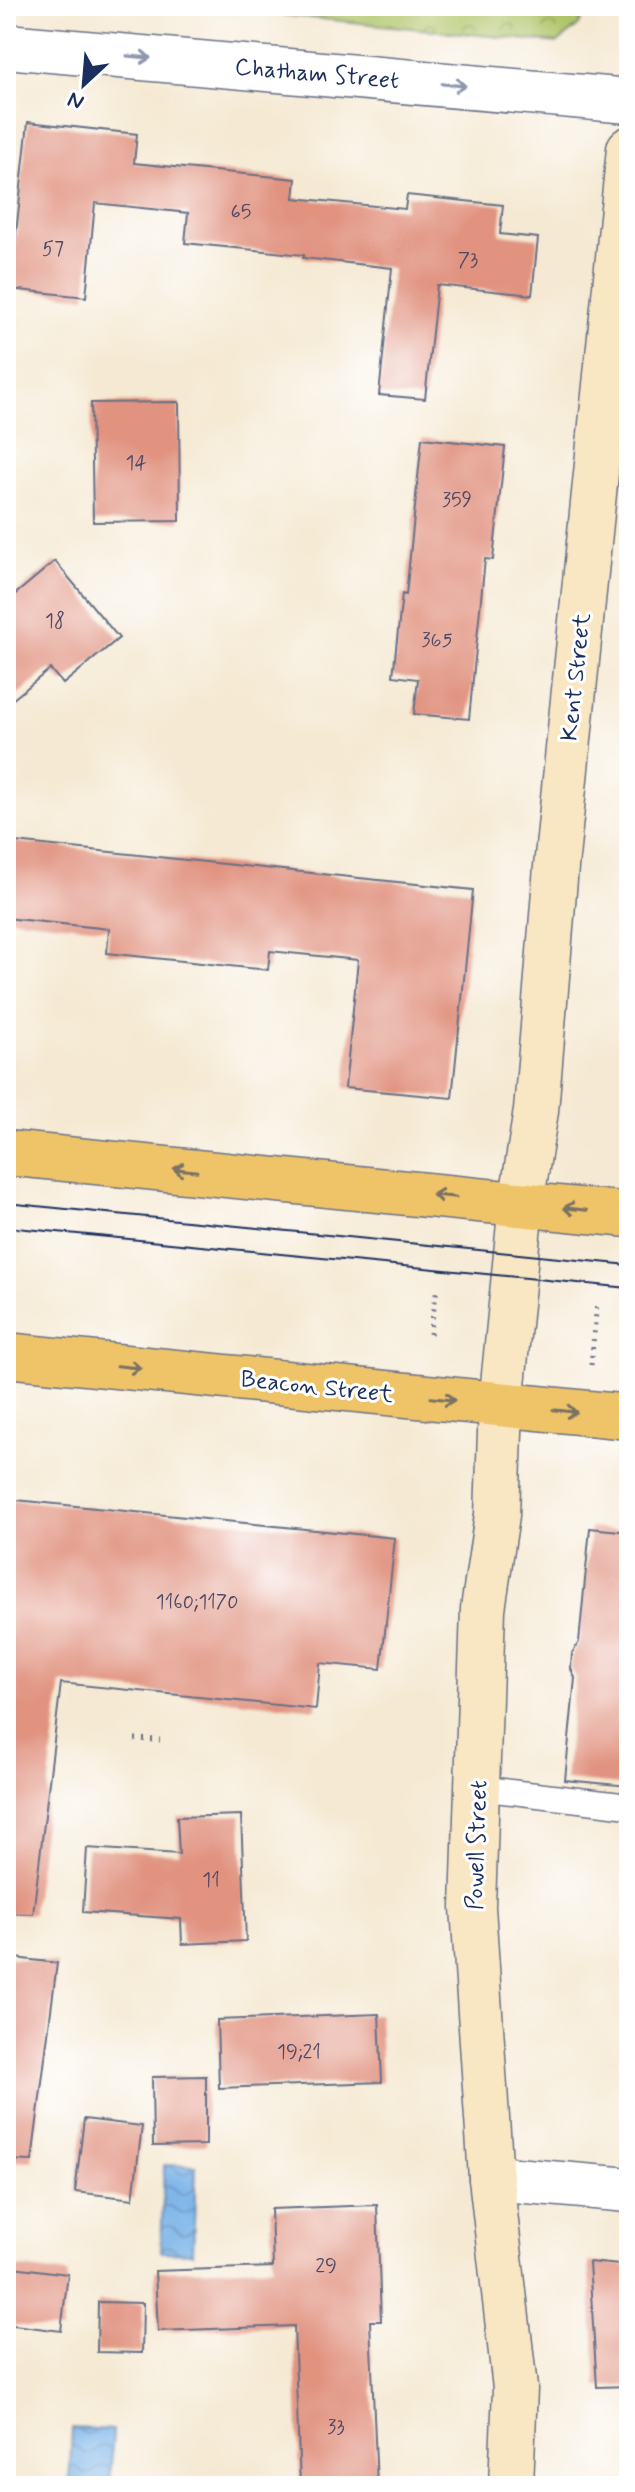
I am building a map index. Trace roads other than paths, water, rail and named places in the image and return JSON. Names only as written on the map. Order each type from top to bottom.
[{"type":"main road","points":[[6,1153],[629,1215]]},
{"type":"main road","name":"Beacon Street","points":[[6,1355],[629,1417]]},
{"type":"street","name":"Chatham Street","points":[[6,46],[629,101]]},
{"type":"street","name":"Kent Street","points":[[521,1204],[536,1111],[556,867],[629,149]]},
{"type":"street","name":"Powell Street","points":[[511,2486],[515,2388],[491,2178],[473,1907],[483,1609],[497,1515],[501,1405],[521,1204]]},
{"type":"street","points":[[491,2178],[629,2190]]},
{"type":"lane","points":[[478,1788],[629,1806]]},
{"type":"water","points":[[164,2165],[196,2166],[193,2253],[161,2252]]},
{"type":"water","points":[[72,2428],[113,2430],[110,2486],[69,2486]]},
{"type":"tram line","points":[[6,1203],[629,1265]]},
{"type":"tram line","points":[[6,1227],[629,1288]]}]
